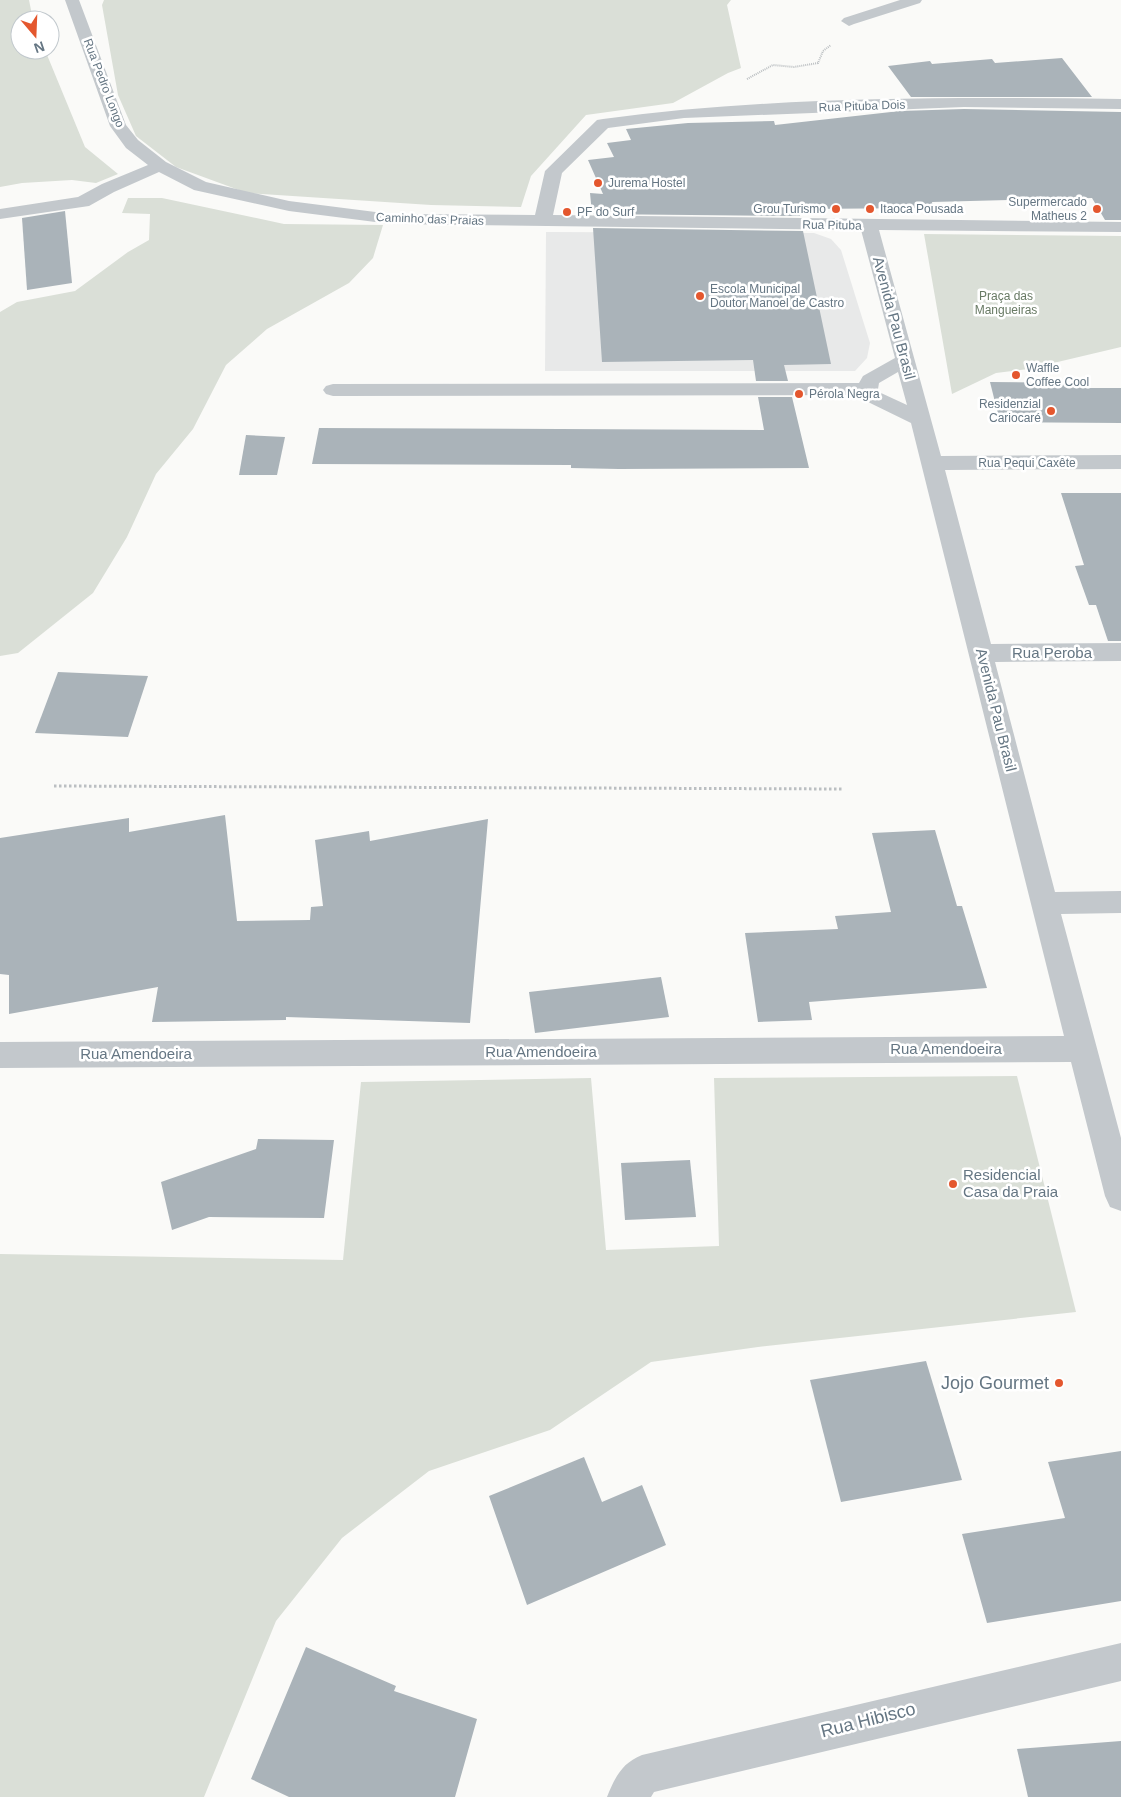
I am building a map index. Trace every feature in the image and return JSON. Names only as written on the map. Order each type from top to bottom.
[{"type":"street","name":"Rua Pedro Longo","points":[[72,0],[118,126],[132,144],[160,166],[200,186],[289,206]]},
{"type":"street","points":[[849,21],[915,0]]},
{"type":"street","name":"Rua Pituba Dois","points":[[542,222],[554,171],[603,124],[692,113],[964,102],[1121,104]]},
{"type":"street","points":[[0,214],[82,202],[108,188],[160,166]]},
{"type":"street","name":"Caminho das Praias","points":[[289,206],[391,219],[542,222]]},
{"type":"street","name":"Rua Pituba","points":[[542,222],[1121,227]]},
{"type":"street","name":"Avenida Pau Brasil","points":[[869,225],[933,463],[1081,1049],[1121,1196]]},
{"type":"street","points":[[906,360],[870,380],[868,389],[873,397],[920,419]]},
{"type":"street","points":[[333,390],[868,389]]},
{"type":"street","name":"Rua Pequi Caxête","points":[[933,463],[1121,462]]},
{"type":"street","name":"Rua Peroba","points":[[982,653],[1121,652]]},
{"type":"street","points":[[1045,903],[1121,902]]},
{"type":"street","name":"Rua Amendoeira","points":[[0,1055],[1081,1049]]},
{"type":"street","name":"Rua Hibisco","points":[[626,1797],[642,1775],[1121,1662]]},
{"type":"path","points":[[773,65],[794,67],[818,63],[823,51],[849,33],[849,21]]},
{"type":"path","points":[[54,786],[843,789]]},
{"type":"shaded area","name":"Escola Municipal Doutor Manoel de Castro","points":[[546,232],[814,233],[831,239],[841,250],[870,343],[867,358],[855,371],[545,371]]},
{"type":"green space","points":[[0,0],[29,0],[31,10],[10,10],[10,60],[49,60],[85,147],[118,174],[96,183],[72,180],[22,183],[0,187]]},
{"type":"green space","points":[[104,0],[731,0],[727,5],[741,68],[728,73],[673,103],[586,115],[531,176],[521,207],[431,205],[247,193],[176,167],[136,136],[118,95],[102,5]]},
{"type":"green space","points":[[128,198],[162,198],[284,224],[383,225],[373,258],[349,283],[267,329],[226,365],[193,429],[156,474],[127,537],[93,593],[18,653],[0,656],[0,312],[17,302],[75,291],[128,252],[149,240],[150,214],[122,213]]},
{"type":"green space","name":"Praça das Mangueiras","points":[[924,234],[1121,236],[1121,347],[1028,369],[996,373],[952,394]]},
{"type":"green space","points":[[1017,1076],[1076,1312],[758,1347],[651,1362],[550,1430],[429,1471],[342,1538],[276,1621],[204,1797],[0,1797],[0,1254],[343,1260],[361,1082],[591,1078],[606,1250],[719,1246],[714,1078]]},
{"type":"building","points":[[1062,58],[1092,97],[911,97],[888,66],[930,61],[932,64],[992,59],[995,63]]},
{"type":"building","points":[[964,109],[1121,112],[1121,220],[1105,220],[1092,198],[932,202],[933,208],[798,209],[800,216],[592,214],[590,193],[603,194],[588,160],[614,157],[607,143],[631,140],[626,129],[688,123],[774,121],[775,125],[900,111]]},
{"type":"building","points":[[65,211],[72,283],[27,290],[22,218]]},
{"type":"building","name":"Escola Municipal Doutor Manoel de Castro","points":[[593,228],[803,231],[831,364],[784,365],[788,381],[756,381],[753,360],[602,362]]},
{"type":"building","points":[[990,382],[1082,383],[1083,388],[1121,388],[1121,423],[1000,422]]},
{"type":"building","points":[[758,397],[792,397],[809,468],[619,469],[571,468],[571,465],[312,464],[319,428],[764,430]]},
{"type":"building","points":[[246,435],[285,437],[277,475],[239,475]]},
{"type":"building","points":[[1061,493],[1121,493],[1121,641],[1108,641],[1096,605],[1089,605],[1075,566],[1084,565]]},
{"type":"building","points":[[58,672],[148,676],[128,737],[35,733]]},
{"type":"building","points":[[225,815],[237,921],[310,920],[311,907],[323,906],[315,840],[369,831],[370,841],[488,819],[470,1023],[286,1017],[286,1020],[152,1022],[158,987],[9,1014],[9,975],[0,974],[0,838],[129,818],[129,832]]},
{"type":"building","points":[[935,830],[957,906],[962,906],[987,988],[809,1002],[812,1020],[758,1022],[745,933],[838,929],[835,916],[891,912],[872,833]]},
{"type":"building","points":[[661,977],[669,1017],[535,1033],[529,992]]},
{"type":"building","points":[[258,1139],[334,1140],[324,1218],[209,1217],[172,1230],[161,1182],[256,1149]]},
{"type":"building","points":[[690,1160],[696,1217],[625,1220],[621,1163]]},
{"type":"building","points":[[926,1361],[962,1480],[841,1502],[810,1380]]},
{"type":"building","points":[[1121,1451],[1121,1601],[987,1623],[962,1534],[1065,1518],[1048,1462]]},
{"type":"building","points":[[584,1457],[602,1502],[642,1485],[666,1545],[527,1605],[489,1496]]},
{"type":"building","points":[[306,1647],[396,1686],[394,1691],[477,1719],[455,1797],[289,1797],[251,1779]]},
{"type":"building","points":[[1121,1741],[1121,1797],[1028,1797],[1017,1749]]},
{"type":"place","name":"Jurema Hostel","points":[[598,183]]},
{"type":"place","name":"Grou Turismo","points":[[836,209]]},
{"type":"place","name":"Itaoca Pousada","points":[[870,209]]},
{"type":"place","name":"Supermercado Matheus 2","points":[[1097,209]]},
{"type":"place","name":"PF do Surf","points":[[567,212]]},
{"type":"place","name":"Escola Municipal Doutor Manoel de Castro","points":[[700,296]]},
{"type":"place","name":"Waffle Coffee Cool","points":[[1016,375]]},
{"type":"place","name":"Pérola Negra","points":[[799,394]]},
{"type":"place","name":"Residenzial Cariocaré","points":[[1051,411]]},
{"type":"place","name":"Residencial Casa da Praia","points":[[953,1184]]},
{"type":"place","name":"Jojo Gourmet","points":[[1059,1383]]}]
